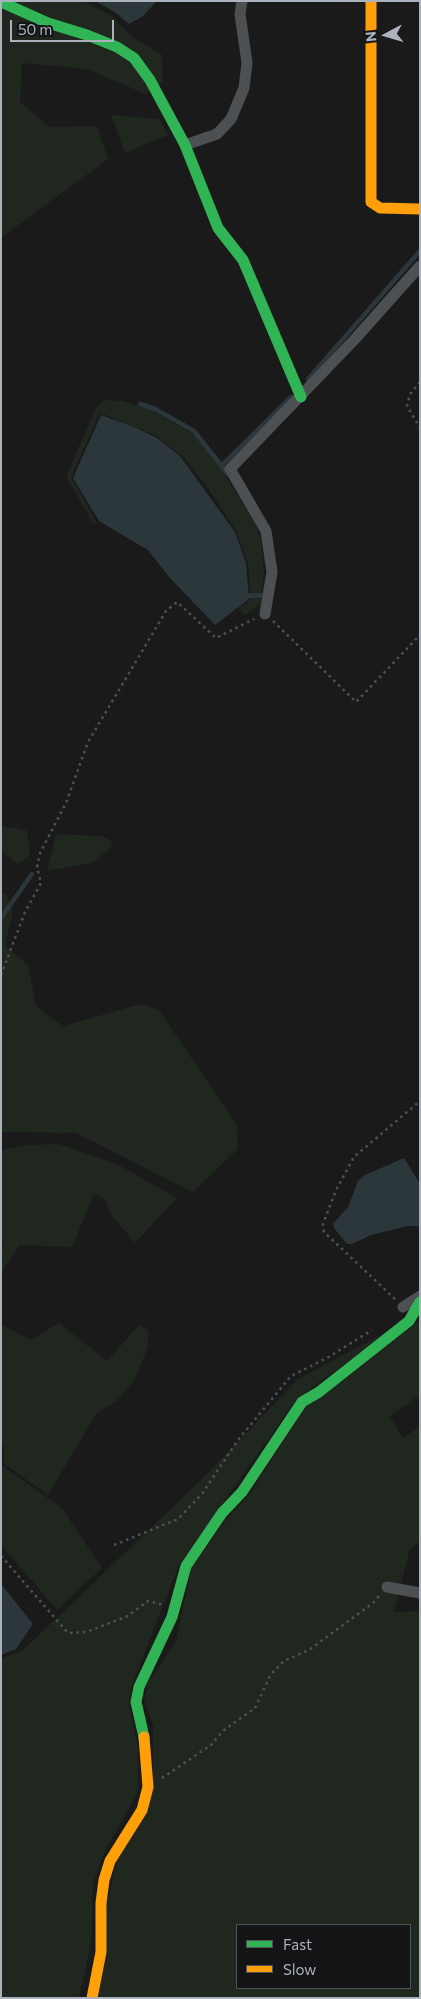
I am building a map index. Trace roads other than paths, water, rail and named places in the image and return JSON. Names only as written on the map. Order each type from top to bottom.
[{"type":"street","points":[[185,145],[217,134],[231,119],[244,88],[247,63],[240,14],[242,1]]},
{"type":"street","points":[[371,1],[371,202],[380,208],[420,209]]},
{"type":"street","points":[[1,2],[48,23],[117,47],[134,58],[150,80],[185,145],[218,228],[243,260],[301,397]]},
{"type":"street","points":[[265,614],[272,572],[266,531],[230,469],[301,397],[420,266]]},
{"type":"street","points":[[403,1307],[420,1296]]},
{"type":"street","points":[[92,1998],[101,1952],[101,1903],[104,1880],[110,1861],[142,1810],[148,1787],[145,1761],[146,1745],[136,1702],[139,1687],[172,1616],[186,1566],[222,1513],[242,1492],[302,1402],[319,1392],[409,1321],[420,1302]]},
{"type":"street","points":[[387,1587],[420,1593]]},
{"type":"waterway","points":[[308,379],[420,251]]},
{"type":"waterway","points":[[222,465],[291,397]]},
{"type":"waterway","points":[[140,404],[155,409],[194,431],[227,473]]},
{"type":"waterway","points":[[245,596],[265,595],[265,593]]},
{"type":"waterway","points":[[1,918],[32,874]]}]
